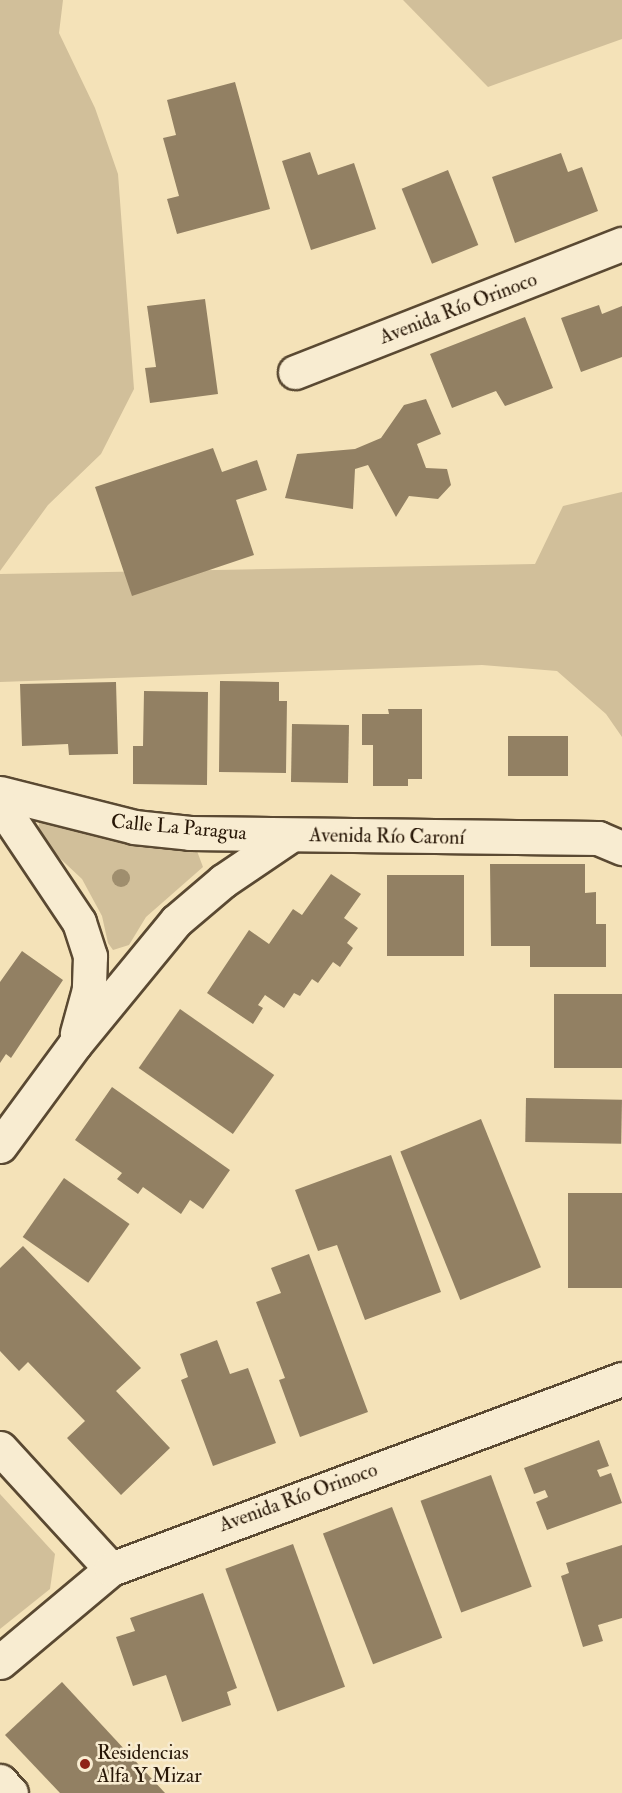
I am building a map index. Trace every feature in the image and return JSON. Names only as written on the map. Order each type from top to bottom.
[{"type":"street","name":"Avenida Río Orinoco","points":[[295,372],[622,244]]},
{"type":"street","name":"Calle La Paragua","points":[[0,793],[134,827],[291,835]]},
{"type":"street","points":[[0,804],[79,922],[90,956],[89,989],[75,1044]]},
{"type":"street","name":"Avenida Río Caroní","points":[[0,1146],[75,1044],[176,921],[223,881],[291,835],[598,838],[622,848]]},
{"type":"street","points":[[608,1384],[622,1362]]},
{"type":"street","name":"Avenida Río Orinoco","points":[[0,1662],[111,1569],[608,1384]]},
{"type":"street","points":[[0,1448],[111,1569]]},
{"type":"street","points":[[0,1781],[11,1793]]},
{"type":"shaded area","points":[[0,0],[63,0],[59,33],[95,108],[118,174],[134,389],[101,454],[48,505],[0,571]]},
{"type":"shaded area","points":[[403,0],[622,0],[622,39],[488,87]]},
{"type":"shaded area","points":[[622,492],[622,737],[606,714],[557,671],[482,665],[0,682],[0,574],[535,564],[563,506]]},
{"type":"shaded area","points":[[40,820],[143,847],[197,851],[203,867],[146,917],[129,945],[113,950],[108,943],[102,916],[82,879],[36,836]]},
{"type":"shaded area","points":[[0,1494],[55,1554],[50,1589],[0,1629]]},
{"type":"building","points":[[235,82],[270,209],[177,234],[167,199],[179,196],[163,138],[176,135],[167,100]]},
{"type":"building","points":[[310,152],[318,175],[354,163],[376,229],[311,250],[282,161]]},
{"type":"building","points":[[561,153],[568,172],[582,167],[598,211],[515,243],[492,177]]},
{"type":"building","points":[[448,170],[478,245],[432,264],[402,189]]},
{"type":"building","points":[[205,299],[218,394],[150,403],[145,368],[156,367],[147,306]]},
{"type":"building","points":[[599,305],[602,314],[622,306],[622,357],[581,372],[561,318]]},
{"type":"building","points":[[525,317],[553,388],[505,406],[496,391],[452,408],[430,354]]},
{"type":"building","points":[[426,399],[441,434],[417,444],[426,468],[447,469],[451,485],[438,499],[409,496],[396,517],[368,465],[355,469],[353,509],[285,498],[297,454],[355,449],[381,438],[404,405]]},
{"type":"building","points":[[213,448],[222,472],[257,460],[267,490],[236,500],[254,555],[132,596],[95,487]]},
{"type":"building","points":[[220,681],[279,682],[279,701],[287,701],[286,773],[219,772]]},
{"type":"building","points":[[116,682],[118,754],[69,755],[68,744],[22,746],[20,684]]},
{"type":"building","points":[[144,691],[208,692],[207,785],[133,784],[133,746],[143,746]]},
{"type":"building","points":[[388,709],[422,709],[422,779],[408,779],[408,786],[373,786],[373,745],[362,745],[362,714],[389,714]]},
{"type":"building","points":[[292,724],[349,725],[348,783],[291,782]]},
{"type":"building","points":[[508,736],[568,736],[568,776],[508,776]]},
{"type":"building","points":[[490,864],[585,864],[585,893],[596,892],[596,924],[606,924],[606,967],[530,967],[530,946],[491,946]]},
{"type":"building","points":[[331,874],[361,894],[344,918],[358,928],[347,943],[353,948],[340,967],[333,962],[318,983],[312,979],[300,996],[294,993],[284,1008],[265,995],[258,1005],[263,1008],[253,1024],[207,993],[249,930],[269,944],[293,909],[302,915]]},
{"type":"building","points":[[387,875],[464,875],[464,956],[387,956]]},
{"type":"building","points":[[22,951],[63,980],[11,1058],[6,1054],[0,1063],[0,982]]},
{"type":"building","points":[[554,994],[622,994],[622,1068],[554,1068]]},
{"type":"building","points":[[180,1009],[274,1075],[233,1134],[139,1068]]},
{"type":"building","points":[[112,1087],[230,1170],[203,1209],[190,1200],[181,1214],[143,1187],[138,1194],[117,1179],[122,1173],[75,1140]]},
{"type":"building","points":[[526,1098],[622,1100],[621,1144],[525,1142]]},
{"type":"building","points":[[481,1119],[541,1267],[460,1300],[400,1152]]},
{"type":"building","points":[[391,1155],[441,1292],[365,1320],[337,1245],[318,1251],[295,1190]]},
{"type":"building","points":[[64,1178],[130,1224],[88,1283],[23,1237]]},
{"type":"building","points":[[568,1193],[622,1193],[622,1288],[568,1288]]},
{"type":"building","points":[[23,1246],[141,1368],[116,1391],[170,1448],[121,1495],[67,1438],[85,1421],[28,1362],[19,1371],[0,1351],[0,1268]]},
{"type":"building","points":[[309,1254],[368,1412],[300,1437],[279,1380],[285,1378],[256,1302],[281,1293],[271,1268]]},
{"type":"building","points":[[217,1340],[230,1374],[248,1368],[276,1443],[213,1466],[181,1380],[188,1377],[180,1354]]},
{"type":"building","points":[[599,1440],[609,1466],[597,1470],[600,1477],[611,1473],[622,1503],[547,1530],[536,1502],[548,1497],[545,1490],[534,1494],[524,1468]]},
{"type":"building","points":[[491,1475],[532,1587],[461,1612],[421,1501]]},
{"type":"building","points":[[392,1507],[442,1638],[373,1664],[323,1534]]},
{"type":"building","points":[[293,1544],[345,1687],[277,1711],[225,1569]]},
{"type":"building","points":[[622,1545],[622,1618],[598,1625],[603,1641],[583,1647],[561,1576],[569,1573],[566,1563]]},
{"type":"building","points":[[203,1593],[237,1688],[227,1692],[231,1705],[182,1722],[166,1675],[133,1686],[116,1637],[135,1631],[130,1618]]},
{"type":"building","name":"Residencias Alfa Y Mizar","points":[[62,1682],[165,1793],[60,1793],[5,1735]]},
{"type":"place","name":"Residencias Alfa Y Mizar","points":[[85,1764]]}]
